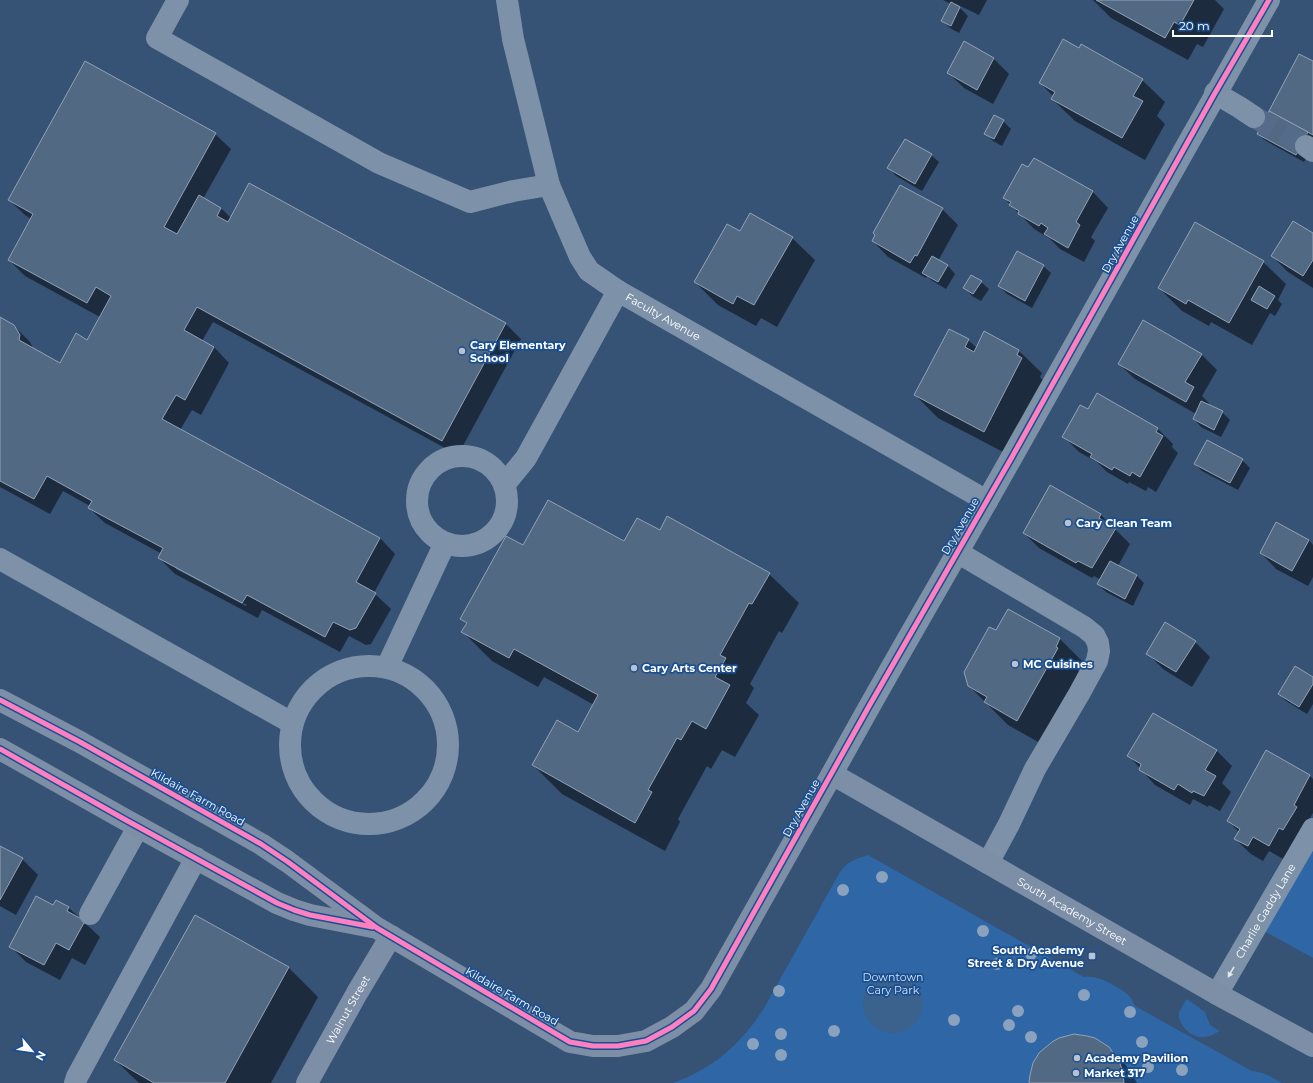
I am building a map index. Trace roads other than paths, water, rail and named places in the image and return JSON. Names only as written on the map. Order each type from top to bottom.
[{"type":"main road","name":"Kildaire Farm Road","points":[[0,700],[80,742],[261,844],[384,932],[570,1042],[593,1046],[618,1046],[646,1041]]},
{"type":"main road","name":"Kildaire Farm Road","points":[[0,749],[277,903],[310,915],[384,932]]},
{"type":"main road","name":"South Academy Street","points":[[832,774],[1218,994],[1313,1046]]},
{"type":"main road","name":"Dry Avenue","points":[[646,1041],[672,1027],[694,1011],[711,989],[832,774]]},
{"type":"main road","name":"Walnut Street","points":[[307,1083],[357,993],[384,932]]},
{"type":"street","points":[[178,0],[157,38],[380,163],[470,202],[512,191],[549,185]]},
{"type":"street","name":"Faculty Avenue","points":[[507,0],[514,39],[549,185],[580,257],[589,270],[618,291],[987,501]]},
{"type":"street","name":"Dry Avenue","points":[[832,774],[1269,0]]},
{"type":"street","points":[[1215,94],[1240,107],[1254,118]]},
{"type":"street","points":[[504,485],[526,458],[618,291]]},
{"type":"street","points":[[457,457],[472,457],[486,463],[497,472],[504,485],[507,500],[505,514],[498,528],[488,538],[474,544],[460,546],[445,544],[433,536],[423,524],[418,510],[417,495],[422,481],[430,469],[443,460],[457,457]]},
{"type":"street","points":[[387,667],[445,544]]},
{"type":"street","points":[[957,552],[1084,627],[1094,635],[1098,643],[1097,661],[1035,769],[1009,824],[988,863]]},
{"type":"street","points":[[0,559],[292,723]]},
{"type":"street","points":[[363,665],[387,667],[412,678],[432,696],[445,720],[448,747],[443,773],[430,797],[409,814],[383,824],[356,824],[331,816],[309,799],[295,776],[289,750],[292,723],[302,701],[319,683],[340,671],[363,665]]},
{"type":"street","points":[[90,914],[138,827]]},
{"type":"street","name":"Charlie Gaddy Lane","points":[[1218,994],[1313,829]]},
{"type":"street","points":[[75,1083],[196,858]]},
{"type":"tunnel","points":[[1254,117],[1306,146]]},
{"type":"place","name":"Cary Elementary School","points":[[462,351]]},
{"type":"place","name":"Cary Clean Team","points":[[1068,523]]},
{"type":"place","name":"MC Cuisines","points":[[1015,664]]},
{"type":"place","name":"Cary Arts Center","points":[[634,668]]},
{"type":"place","name":"South Academy Street & Dry Avenue","points":[[1092,956]]},
{"type":"place","name":"Academy Pavilion","points":[[1077,1058]]},
{"type":"place","name":"Market 317","points":[[1076,1073]]},
{"type":"park label","name":"Downtown Cary Park","points":[[893,983]]}]
